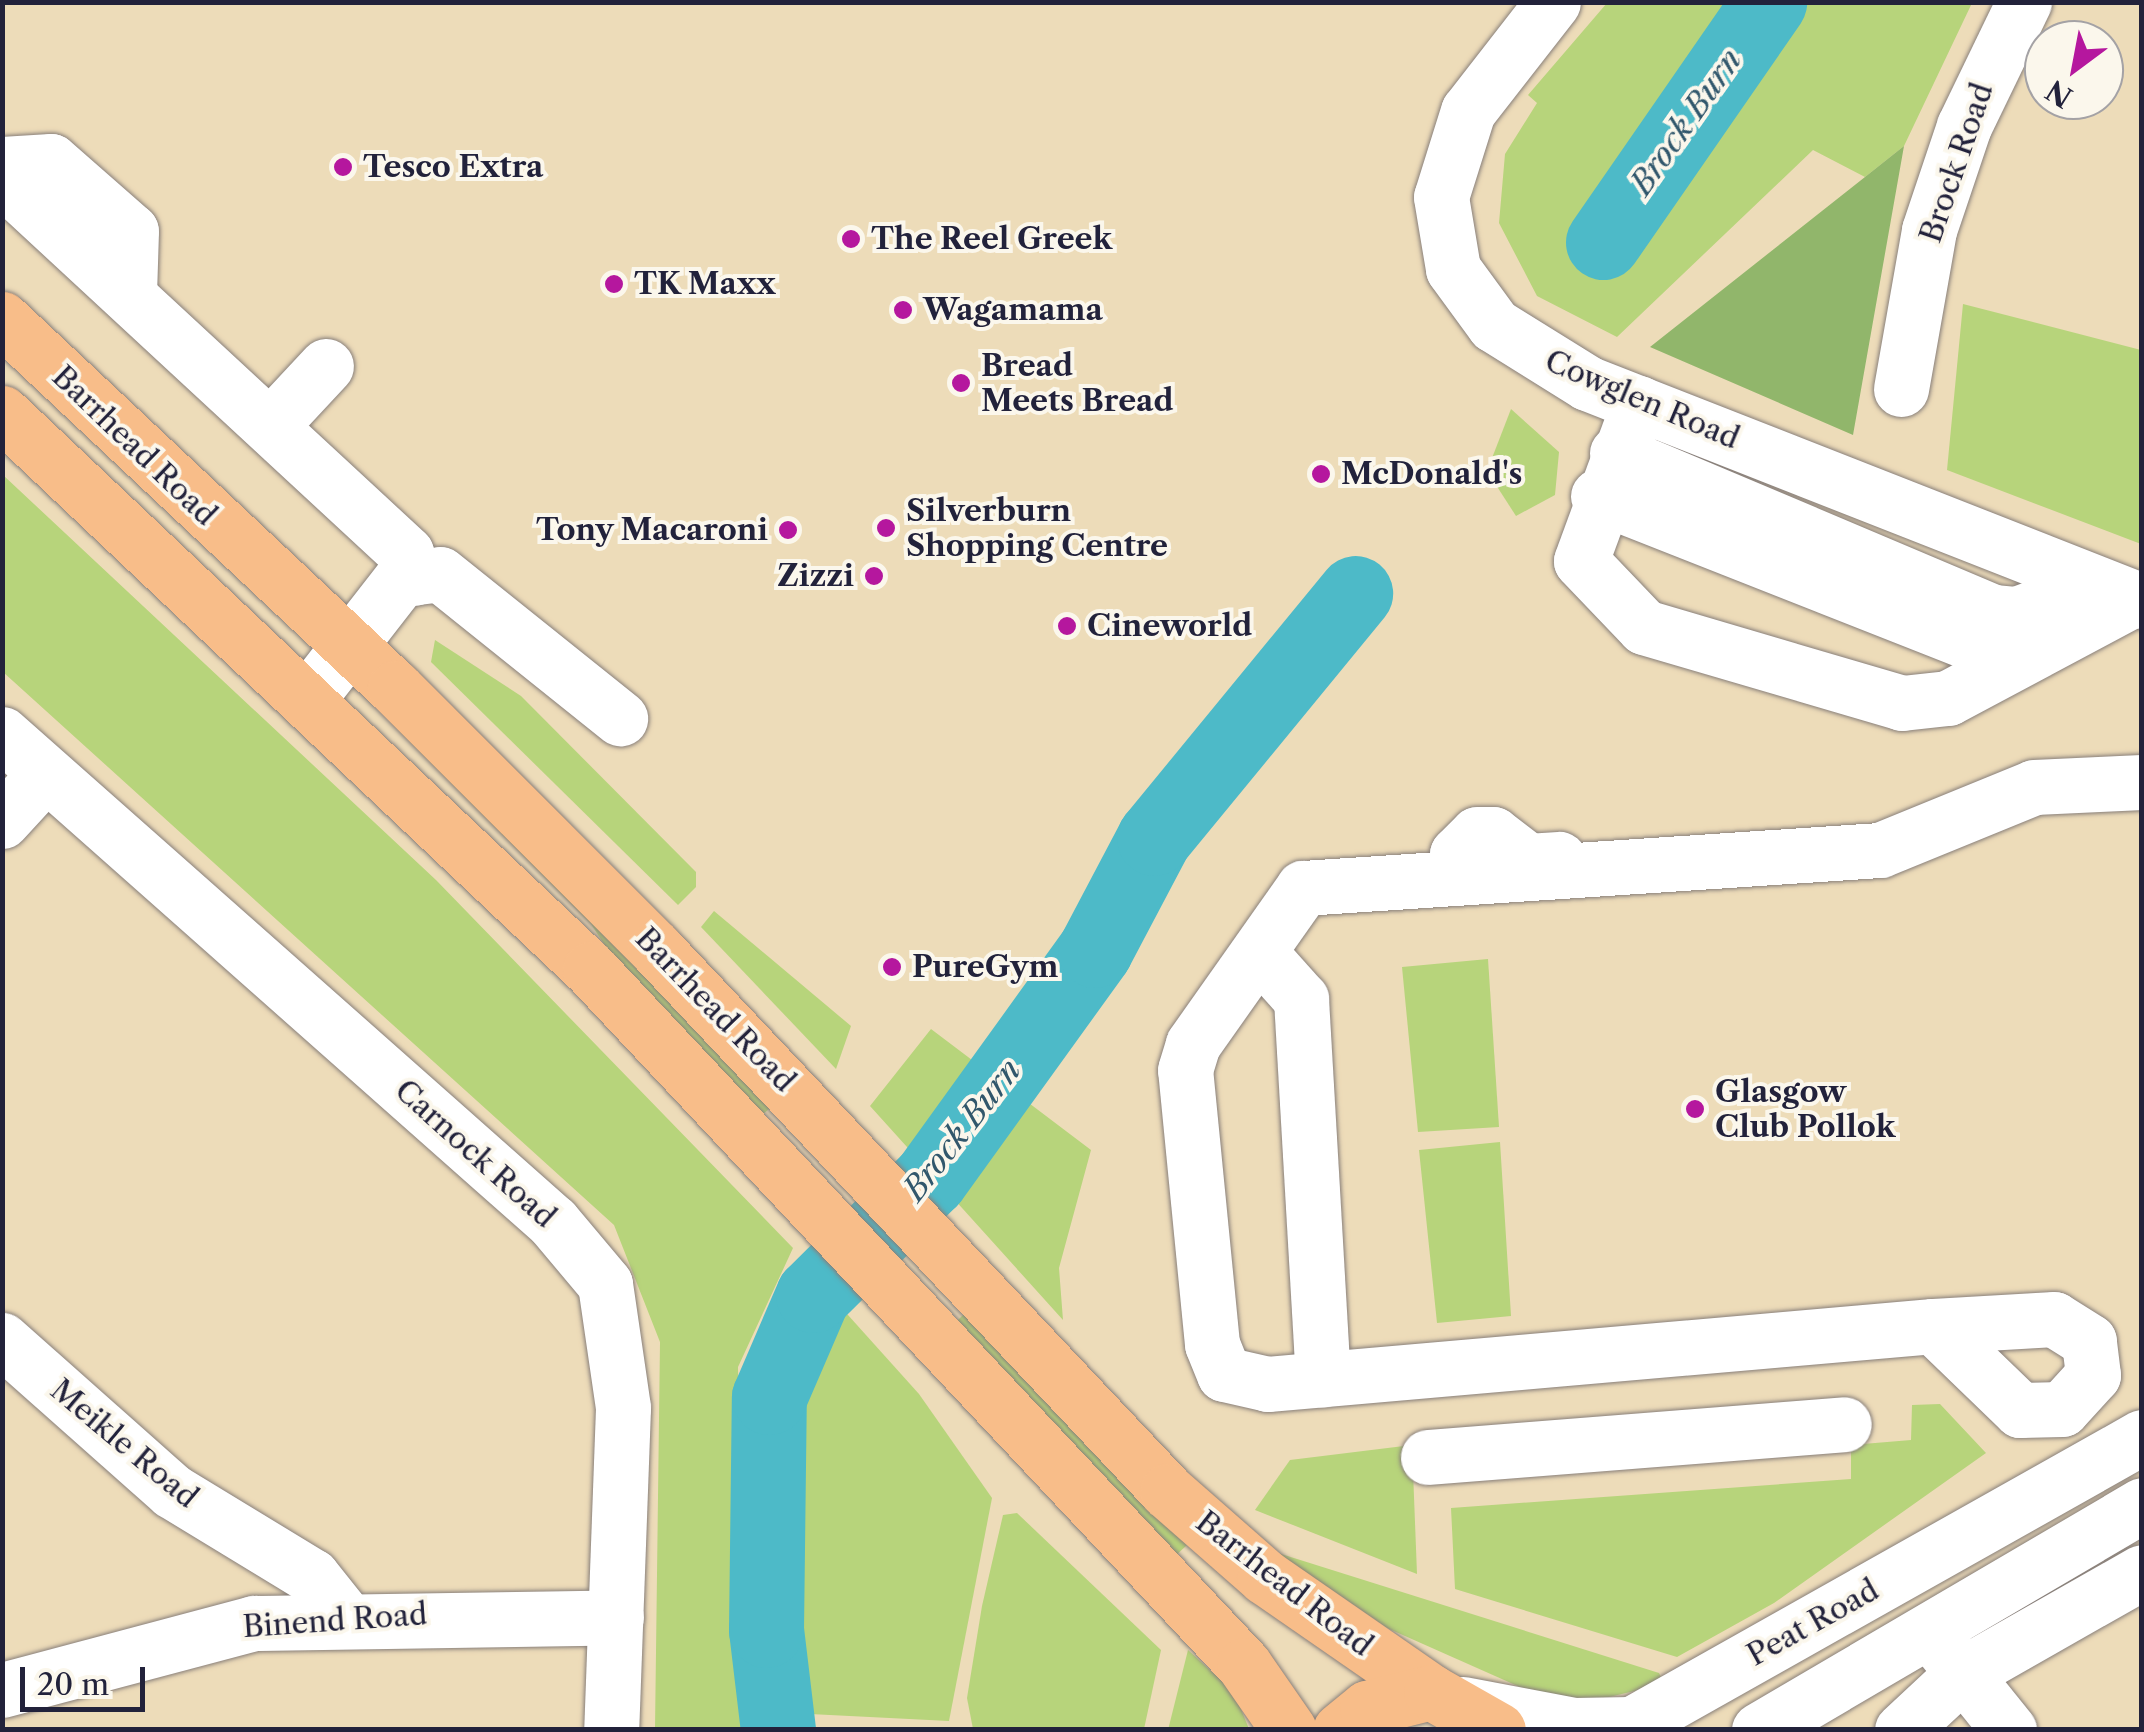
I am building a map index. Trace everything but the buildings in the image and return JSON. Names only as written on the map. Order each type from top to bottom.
[{"type":"main road","name":"Barrhead Road","points":[[2,319],[351,649],[846,1146],[1216,1535],[1464,1708]]},
{"type":"main road","name":"Barrhead Road","points":[[2,413],[309,697],[590,968],[1244,1665],[1289,1730]]},
{"type":"main road","points":[[1340,1730],[1366,1708],[1464,1708]]},
{"type":"street","name":"Cowglen Road","points":[[1554,2],[1468,112],[1448,164],[1443,238],[1464,288],[1514,342],[1639,403],[2138,599]]},
{"type":"street","name":"Brock Road","points":[[1902,389],[1929,230],[1964,126],[2024,2]]},
{"type":"street","points":[[2,164],[50,161],[131,231],[129,294]]},
{"type":"street","points":[[2,179],[406,553],[414,578]]},
{"type":"street","points":[[270,426],[326,366]]},
{"type":"street","points":[[1639,403],[1608,474],[1581,560],[1644,627],[1902,703],[1948,698],[2022,663],[2138,599]]},
{"type":"street","points":[[1608,474],[1992,612],[2017,614],[2076,591],[2138,599]]},
{"type":"street","points":[[1608,474],[2022,663]]},
{"type":"street","points":[[309,697],[351,649],[401,580],[440,574],[620,718]]},
{"type":"street","name":"Carnock Road","points":[[3,735],[553,1222],[604,1284],[622,1360],[611,1730]]},
{"type":"street","points":[[2,821],[45,774]]},
{"type":"street","points":[[1933,1326],[1268,1384],[1224,1374],[1212,1344],[1186,1070],[1193,1044],[1304,888],[1880,850],[2034,787],[2142,782]]},
{"type":"street","points":[[1260,952],[1301,999],[1323,1380]]},
{"type":"street","name":"Meikle Road","points":[[2,1340],[172,1490],[312,1576],[343,1615]]},
{"type":"street","points":[[1758,1342],[1766,1430]]},
{"type":"street","points":[[1428,1457],[1844,1424]]},
{"type":"street","name":"Peat Road","points":[[1464,1708],[1574,1726],[1632,1724],[2142,1437]]},
{"type":"street","name":"Peat Road","points":[[1759,1730],[1927,1625],[2142,1504]]},
{"type":"street","points":[[1902,1730],[1961,1675],[2142,1572]]},
{"type":"street","points":[[1894,1579],[1961,1675],[2009,1730]]},
{"type":"street","name":"Binend Road","points":[[2,1690],[165,1641],[343,1615],[616,1616]]},
{"type":"green space","points":[[1607,2],[1972,3],[1904,146],[1865,177],[1813,150],[1617,337],[1537,296],[1499,223],[1505,154],[1537,103],[1528,95]]},
{"type":"green space","points":[[1904,146],[1853,435],[1650,347],[1865,177]]},
{"type":"green space","points":[[1963,304],[2141,350],[2141,544],[1947,470]]},
{"type":"green space","points":[[1511,409],[1559,452],[1555,495],[1516,516],[1487,471]]},
{"type":"green space","points":[[3,475],[436,880],[793,1248],[738,1367],[744,1729],[655,1729],[660,1342],[614,1225],[3,672]]},
{"type":"green space","points":[[435,640],[521,696],[696,872],[696,887],[678,905],[431,662]]},
{"type":"green space","points":[[387,719],[600,922],[775,1104],[756,1120],[644,1005],[591,924]]},
{"type":"green space","points":[[714,911],[851,1026],[836,1069],[701,927]]},
{"type":"green space","points":[[1488,959],[1499,1127],[1418,1132],[1402,967]]},
{"type":"green space","points":[[931,1029],[1091,1150],[1059,1268],[1063,1320],[870,1106]]},
{"type":"green space","points":[[1500,1142],[1511,1316],[1437,1323],[1419,1150]]},
{"type":"green space","points":[[830,1295],[919,1394],[992,1498],[949,1721],[790,1713],[777,1635],[775,1426]]},
{"type":"green space","points":[[967,1311],[1187,1545],[1172,1559],[953,1325]]},
{"type":"green space","points":[[1940,1404],[1986,1453],[1774,1603],[1677,1657],[1455,1589],[1451,1508],[1851,1479],[1851,1445],[1911,1440],[1912,1405]]},
{"type":"green space","points":[[1412,1445],[1417,1574],[1255,1510],[1290,1460]]},
{"type":"green space","points":[[1017,1513],[1161,1650],[1144,1729],[973,1729],[967,1698],[982,1606],[1003,1515]]},
{"type":"green space","points":[[1278,1553],[1659,1673],[1664,1684],[1588,1702],[1538,1695],[1387,1628]]},
{"type":"green space","points":[[1188,1650],[1234,1692],[1249,1729],[1168,1730]]},
{"type":"waterway","name":"Brock Burn","points":[[1603,242],[1769,2]]},
{"type":"waterway","name":"Brock Burn","points":[[778,1730],[766,1630],[769,1397],[813,1295],[930,1179],[1095,950],[1154,838],[1355,593]]},
{"type":"place","name":"Tesco Extra","points":[[343,167]]},
{"type":"place","name":"The Reel Greek","points":[[851,239]]},
{"type":"place","name":"TK Maxx","points":[[614,284]]},
{"type":"place","name":"Wagamama","points":[[903,310]]},
{"type":"place","name":"Bread Meets Bread","points":[[961,383]]},
{"type":"place","name":"McDonald's","points":[[1321,474]]},
{"type":"place","name":"Silverburn Shopping Centre","points":[[886,528]]},
{"type":"place","name":"Tony Macaroni","points":[[788,530]]},
{"type":"place","name":"Zizzi","points":[[874,576]]},
{"type":"place","name":"Cineworld","points":[[1067,626]]},
{"type":"place","name":"PureGym","points":[[892,967]]},
{"type":"place","name":"Glasgow Club Pollok","points":[[1695,1109]]}]
